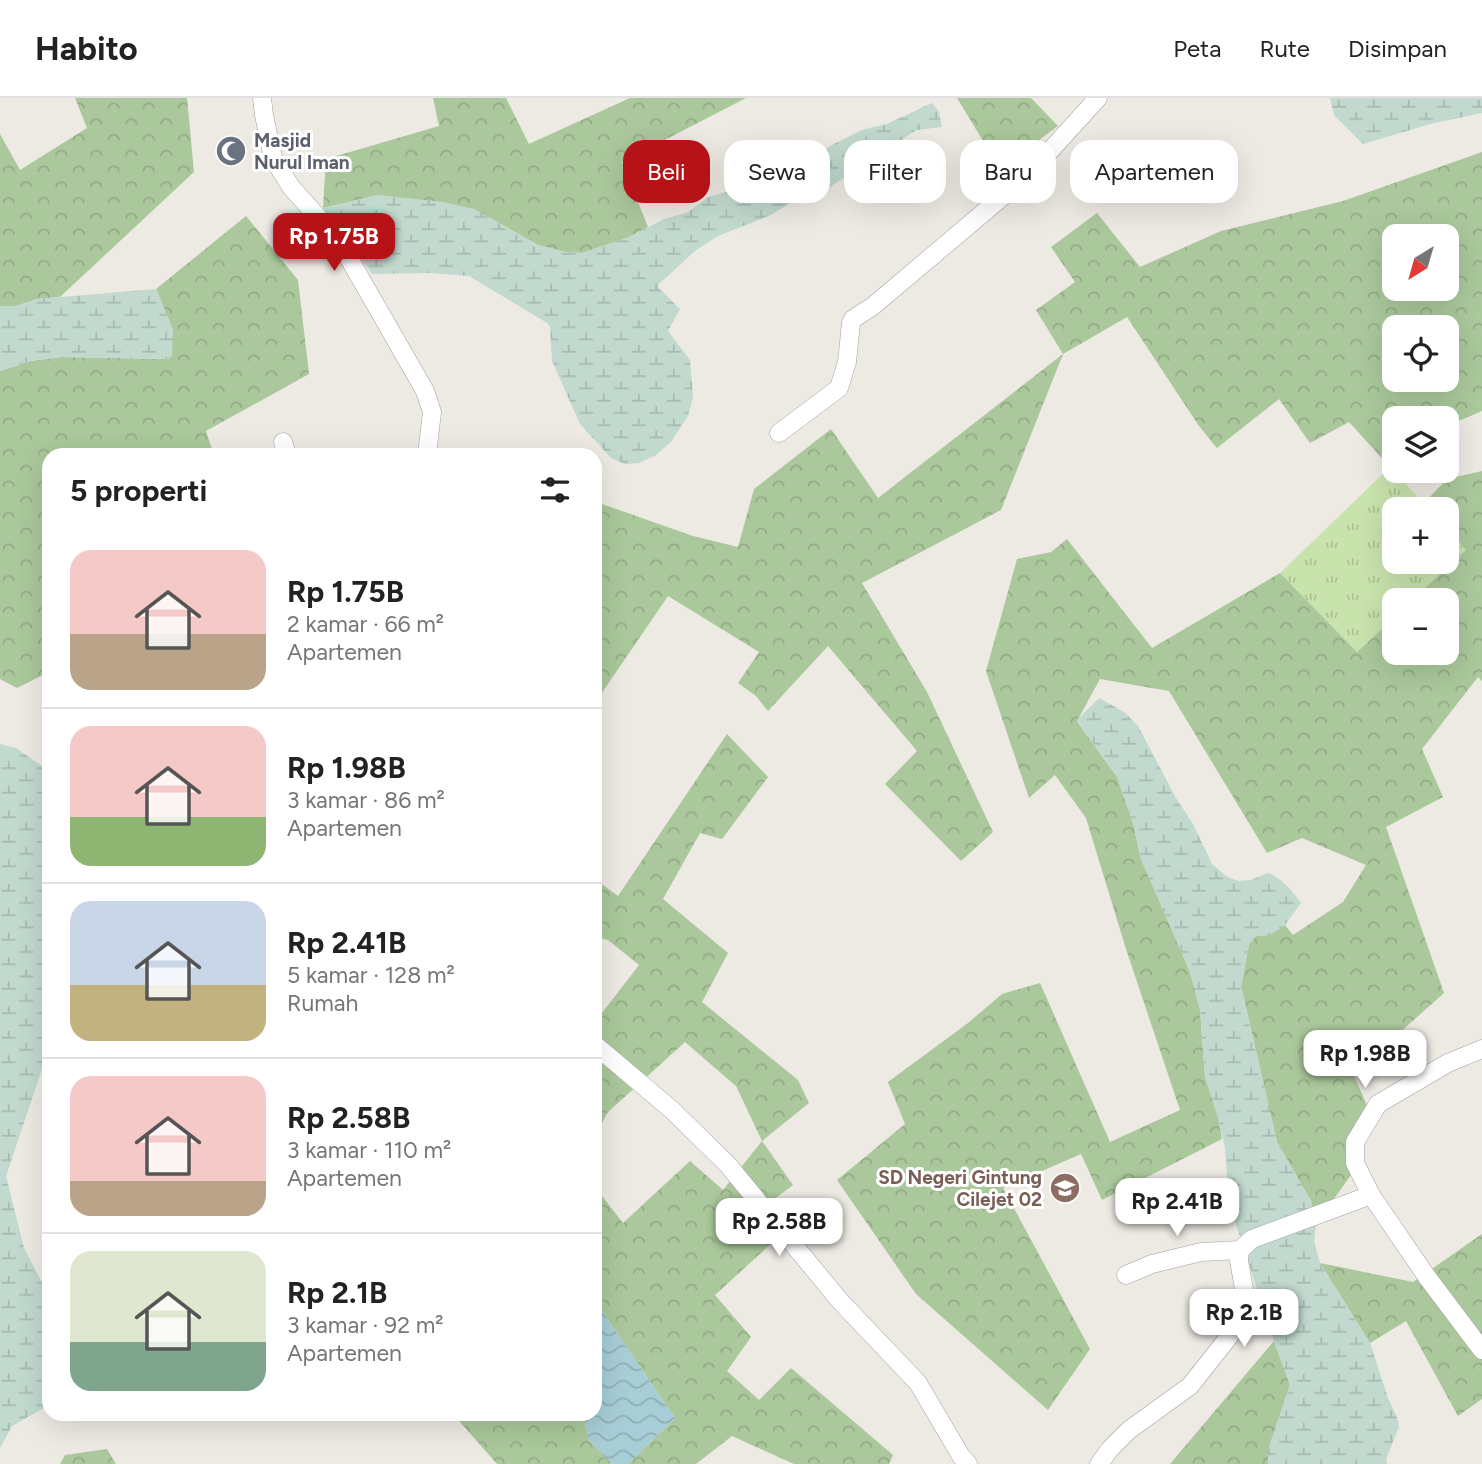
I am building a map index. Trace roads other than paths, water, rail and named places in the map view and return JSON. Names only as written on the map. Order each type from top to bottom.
[{"type":"street","points":[[262,98],[273,158],[291,187],[338,241],[425,391],[432,412],[428,448]]},
{"type":"street","points":[[779,433],[839,388],[847,362],[853,319],[873,306],[1028,174],[1098,98]]},
{"type":"street","points":[[1482,1049],[1448,1063],[1378,1104],[1355,1142],[1355,1163],[1371,1195],[1427,1277],[1482,1350]]},
{"type":"street","points":[[602,1051],[672,1110],[728,1165],[840,1301],[918,1383],[961,1457],[968,1464]]},
{"type":"street","points":[[1126,1275],[1152,1264],[1201,1252],[1240,1250],[1252,1239],[1371,1195]]},
{"type":"street","points":[[1099,1464],[1129,1430],[1190,1387],[1243,1319],[1246,1300],[1239,1261],[1240,1250]]},
{"type":"water","points":[[602,1311],[675,1418],[628,1464],[612,1464],[589,1440],[585,1421],[602,1421]]},
{"type":"place","name":"Masjid Nurul Iman","points":[[231,151]]},
{"type":"place","name":"SD Negeri Gintung Cilejet 02","points":[[1065,1188]]}]
